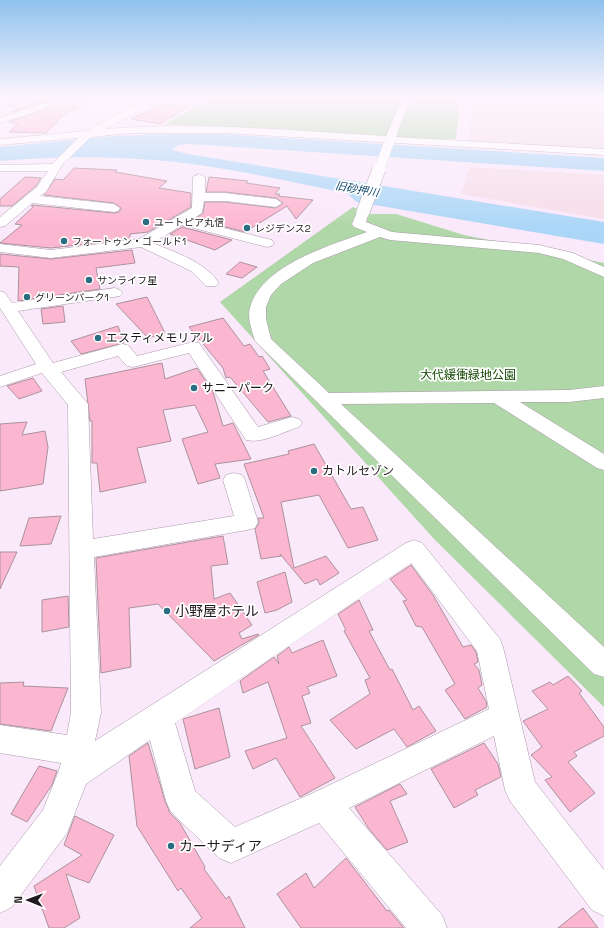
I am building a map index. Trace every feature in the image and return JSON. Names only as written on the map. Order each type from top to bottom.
[{"type":"street","points":[[0,142],[29,140]]},
{"type":"street","points":[[0,223],[42,189],[57,165],[83,140]]},
{"type":"street","points":[[390,140],[359,224],[377,233],[390,236],[539,249],[568,256],[604,273]]},
{"type":"street","points":[[402,140],[604,152]]},
{"type":"street","points":[[0,168],[57,165]]},
{"type":"street","points":[[0,248],[51,254],[143,243],[198,210],[199,177]]},
{"type":"street","points":[[198,197],[225,197],[276,203]]},
{"type":"street","points":[[30,199],[114,208]]},
{"type":"street","points":[[180,221],[267,243]]},
{"type":"street","points":[[377,233],[326,251],[284,273],[266,290],[257,308],[263,341],[604,665]]},
{"type":"street","points":[[143,243],[196,268],[211,283]]},
{"type":"street","points":[[0,895],[55,821],[76,762],[86,713],[78,404],[48,368],[4,302],[115,293]]},
{"type":"street","points":[[0,382],[122,349],[133,362],[193,347],[253,435],[292,423]]},
{"type":"street","points":[[325,400],[569,396],[604,392]]},
{"type":"street","points":[[498,397],[604,463]]},
{"type":"street","points":[[82,550],[247,522],[234,480]]},
{"type":"street","points":[[0,740],[76,762],[159,717],[414,549],[490,647],[521,790],[604,898]]},
{"type":"street","points":[[159,717],[182,801],[231,846],[324,804],[505,716]]},
{"type":"street","points":[[324,804],[429,928]]},
{"type":"shaded area","points":[[469,140],[604,140],[604,150],[469,143]]},
{"type":"shaded area","points":[[470,167],[604,175],[604,219],[461,194]]},
{"type":"green space","name":"大代緩衝緑地公園","points":[[353,207],[371,214],[396,214],[464,235],[604,263],[604,707],[435,540],[220,302]]},
{"type":"water","name":"旧砂押川","points":[[69,140],[322,140],[604,158],[604,171],[189,144],[179,145],[172,150],[188,154],[604,222],[604,244],[357,202],[346,193],[254,174],[200,165],[100,157],[0,161],[0,147]]},
{"type":"building","points":[[74,168],[117,170],[115,172],[167,181],[159,188],[191,193],[191,207],[148,232],[130,234],[130,239],[51,248],[0,243],[22,225],[15,224],[34,206],[31,206],[32,205],[114,213],[119,212],[121,208],[114,203],[44,195],[55,179],[63,180]]},
{"type":"building","points":[[25,177],[41,178],[36,186],[12,206],[0,206],[0,199]]},
{"type":"building","points":[[209,177],[248,181],[246,183],[280,188],[275,194],[280,194],[278,196],[313,200],[296,219],[287,206],[245,232],[195,219],[203,213],[205,202],[225,202],[276,208],[283,203],[276,198],[225,192],[206,192]]},
{"type":"building","points":[[182,227],[232,240],[215,250],[170,234]]},
{"type":"building","points":[[132,250],[135,263],[96,268],[100,289],[18,301],[19,267],[0,266],[0,254],[51,259]]},
{"type":"building","points":[[240,262],[257,267],[242,278],[226,274]]},
{"type":"building","points":[[147,297],[165,333],[148,338],[116,304]]},
{"type":"building","points":[[63,306],[65,322],[43,324],[41,309]]},
{"type":"building","points":[[223,318],[244,346],[250,344],[259,357],[262,356],[270,369],[263,371],[291,416],[268,422],[230,377],[226,378],[223,368],[189,327]]},
{"type":"building","points":[[118,326],[124,343],[81,354],[71,341]]},
{"type":"building","points":[[162,363],[165,379],[197,368],[213,392],[223,426],[233,423],[251,459],[215,464],[220,478],[198,484],[182,439],[208,432],[195,405],[163,410],[171,441],[137,448],[146,482],[100,492],[97,463],[92,463],[92,421],[90,421],[85,379]]},
{"type":"building","points":[[33,378],[42,391],[19,399],[7,386]]},
{"type":"building","points":[[27,422],[22,435],[45,431],[48,447],[43,484],[0,491],[0,424]]},
{"type":"building","points":[[314,444],[351,509],[363,507],[378,540],[348,548],[319,495],[281,502],[294,568],[326,556],[339,573],[320,585],[317,579],[305,584],[280,554],[281,556],[261,559],[255,529],[259,523],[258,518],[264,518],[244,464],[289,454],[288,451]]},
{"type":"building","points":[[61,516],[51,544],[20,546],[29,518]]},
{"type":"building","name":"小野屋ホテル","points":[[223,536],[228,564],[211,566],[214,599],[230,593],[252,625],[239,633],[242,639],[258,634],[259,635],[214,661],[158,604],[129,608],[131,667],[101,673],[96,558]]},
{"type":"building","points":[[0,552],[17,552],[0,589]]},
{"type":"building","points":[[411,565],[433,595],[463,647],[471,645],[476,652],[478,662],[474,664],[479,670],[482,685],[478,688],[486,701],[487,707],[465,719],[445,690],[455,684],[422,627],[416,626],[403,601],[407,600],[390,579]]},
{"type":"building","points":[[285,572],[292,602],[277,610],[265,613],[257,582]]},
{"type":"building","points":[[68,596],[69,627],[42,632],[42,600]]},
{"type":"building","points":[[359,600],[373,630],[369,631],[390,670],[392,669],[413,710],[419,706],[436,731],[407,747],[394,729],[356,749],[330,720],[370,694],[365,680],[370,678],[344,631],[346,630],[338,614]]},
{"type":"building","points":[[323,640],[337,676],[307,687],[310,693],[302,696],[311,723],[301,726],[335,778],[300,797],[276,758],[253,769],[245,751],[287,738],[268,682],[243,693],[240,681],[274,657],[279,664],[277,656],[289,647],[292,653]]},
{"type":"building","points":[[568,676],[582,691],[579,693],[604,727],[604,736],[574,752],[577,756],[568,762],[595,793],[570,812],[545,780],[552,777],[531,755],[542,747],[523,721],[548,709],[532,691],[550,682],[553,685]]},
{"type":"building","points":[[24,682],[23,686],[68,688],[51,731],[0,724],[0,683]]},
{"type":"building","points":[[219,708],[230,757],[195,769],[183,719]]},
{"type":"building","points":[[148,743],[170,813],[180,823],[205,867],[204,869],[226,899],[229,896],[245,928],[190,928],[202,918],[181,888],[178,891],[137,826],[129,756]]},
{"type":"building","points":[[484,743],[498,764],[501,777],[475,790],[478,795],[454,808],[431,769]]},
{"type":"building","points":[[39,766],[57,771],[52,785],[27,822],[11,814]]},
{"type":"building","points":[[400,784],[407,794],[390,801],[408,842],[387,850],[369,829],[355,807]]},
{"type":"building","points":[[75,816],[114,835],[89,883],[66,874],[80,918],[64,928],[49,928],[34,886],[82,855],[64,845]]},
{"type":"building","points":[[346,858],[387,911],[389,910],[404,928],[301,928],[277,894],[306,873],[314,888]]},
{"type":"building","points":[[583,908],[598,928],[558,928]]},
{"type":"place","name":"ユートピア丸信","points":[[146,222]]},
{"type":"place","name":"レジデンス2","points":[[247,228]]},
{"type":"place","name":"フォートゥン・ゴールド1","points":[[64,241]]},
{"type":"place","name":"サンライフ星","points":[[89,280]]},
{"type":"place","name":"グリーンパーク1","points":[[27,297]]},
{"type":"place","name":"エスティメモリアル","points":[[98,338]]},
{"type":"place","name":"サニーパーク","points":[[194,388]]},
{"type":"place","name":"カトルセゾン","points":[[314,471]]},
{"type":"place","name":"小野屋ホテル","points":[[167,611]]},
{"type":"place","name":"カーサディア","points":[[171,846]]}]
